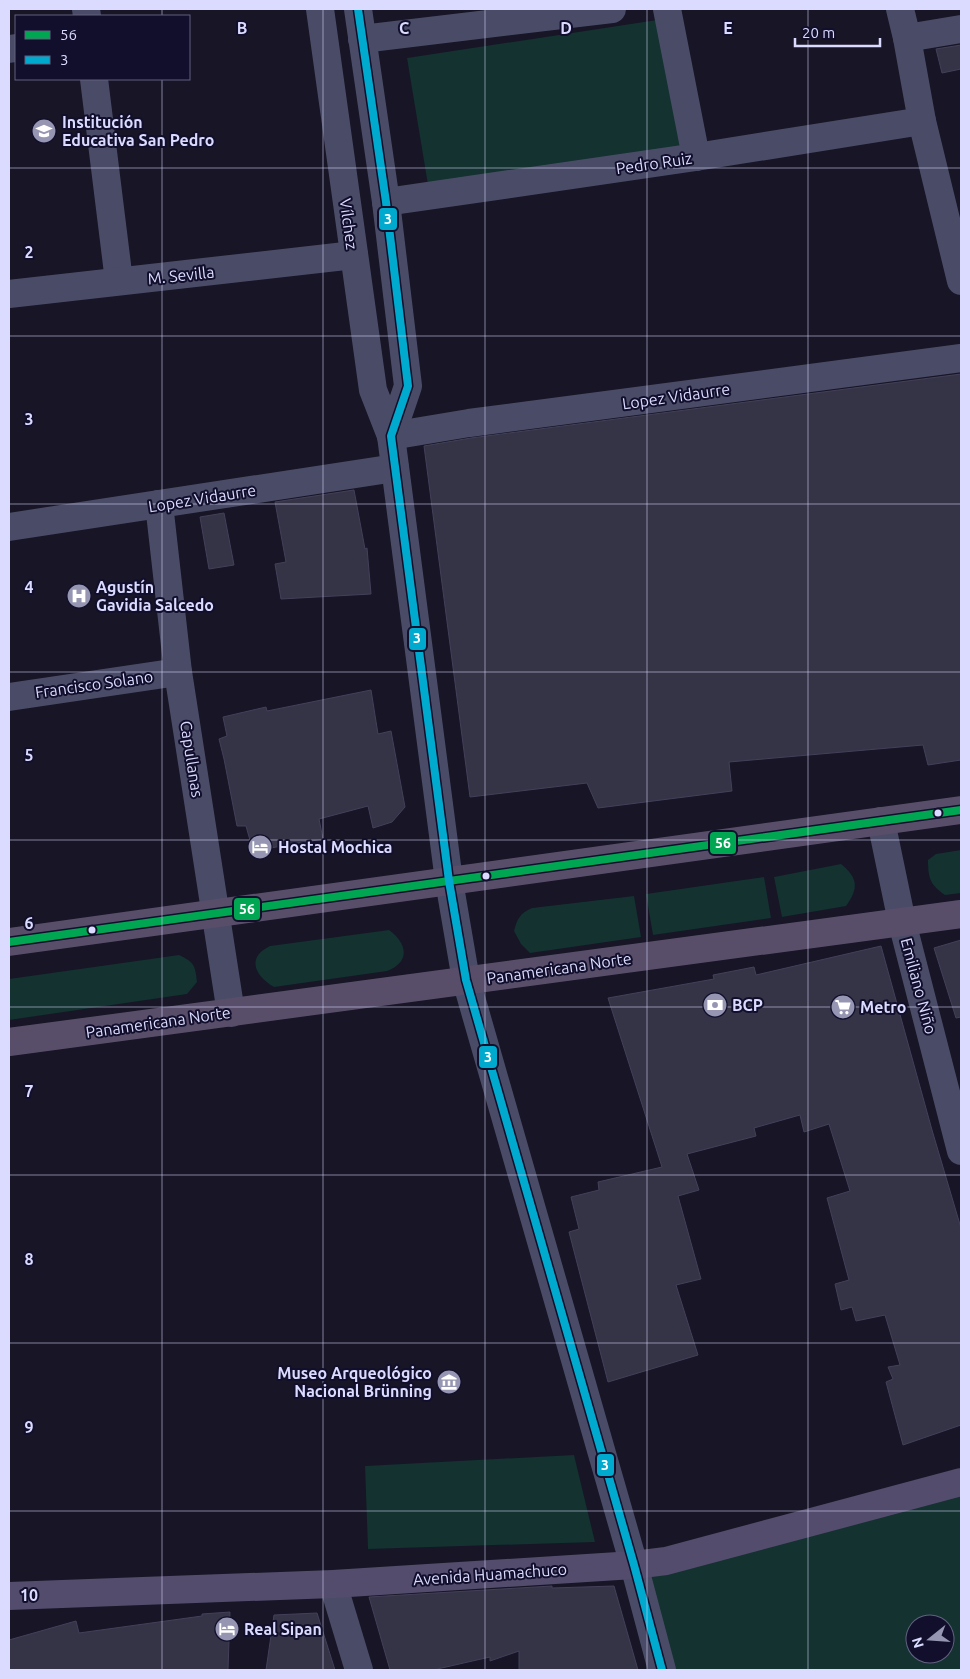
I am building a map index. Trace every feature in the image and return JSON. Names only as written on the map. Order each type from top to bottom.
[{"type":"highway","points":[[9,942],[961,810]]},
{"type":"highway","name":"Panamericana Norte","points":[[9,1042],[961,914]]},
{"type":"main road","name":"Avenida Huamachuco","points":[[9,1596],[333,1584],[634,1565],[666,1561],[961,1482]]},
{"type":"street","name":"Vílchez","points":[[320,9],[373,390],[391,436],[449,880],[466,980],[634,1565],[662,1670]]},
{"type":"street","name":"Vílchez","points":[[358,9],[386,202],[408,386],[391,436]]},
{"type":"street","points":[[362,39],[612,9]]},
{"type":"street","points":[[667,9],[696,157]]},
{"type":"street","points":[[900,9],[922,121],[961,281]]},
{"type":"street","points":[[907,38],[961,29]]},
{"type":"street","points":[[94,80],[119,282]]},
{"type":"street","name":"Pedro Ruiz","points":[[386,202],[696,157],[922,121]]},
{"type":"street","name":"M. Sevilla","points":[[9,294],[354,255]]},
{"type":"street","name":"Lopez Vidaurre","points":[[391,436],[479,422],[961,358]]},
{"type":"street","name":"Lopez Vidaurre","points":[[9,528],[395,468]]},
{"type":"street","name":"Capullanas","points":[[159,504],[178,672],[231,1012]]},
{"type":"street","name":"Francisco Solano","points":[[9,697],[178,672]]},
{"type":"street","name":"Emiliano Niño","points":[[881,821],[902,922],[961,1151]]},
{"type":"street","points":[[333,1584],[359,1670]]},
{"type":"green space","points":[[657,20],[684,155],[429,191],[407,58]]},
{"type":"green space","points":[[961,850],[961,893],[945,895],[936,888],[931,880],[928,860],[936,854]]},
{"type":"green space","points":[[841,864],[851,874],[855,884],[853,894],[846,906],[782,917],[774,877]]},
{"type":"green space","points":[[764,877],[771,918],[653,935],[646,894]]},
{"type":"green space","points":[[634,896],[641,937],[530,953],[521,944],[514,931],[520,917],[532,908]]},
{"type":"green space","points":[[389,930],[400,941],[404,952],[400,963],[387,971],[274,987],[262,978],[256,967],[258,956],[270,946]]},
{"type":"green space","points":[[179,955],[191,962],[195,972],[197,982],[187,994],[9,1020],[9,979]]},
{"type":"green space","points":[[574,1455],[595,1542],[368,1549],[365,1466]]},
{"type":"green space","points":[[961,1482],[961,1670],[662,1670],[634,1565]]},
{"type":"building","points":[[961,45],[961,69],[942,73],[936,49]]},
{"type":"building","points":[[961,374],[961,760],[928,765],[923,745],[729,762],[732,791],[598,808],[587,783],[470,797],[424,446],[471,438]]},
{"type":"building","points":[[354,490],[365,549],[367,548],[371,594],[281,599],[275,564],[286,562],[275,502]]},
{"type":"building","points":[[224,513],[234,565],[209,569],[200,517]]},
{"type":"building","points":[[371,690],[378,734],[391,731],[405,807],[392,822],[373,828],[368,806],[319,819],[323,839],[253,851],[246,826],[237,826],[219,739],[227,736],[223,717],[266,707],[267,711]]},
{"type":"building","points":[[961,940],[961,1017],[956,1018],[934,948]]},
{"type":"building","points":[[881,946],[961,1228],[961,1425],[903,1445],[886,1382],[893,1379],[888,1367],[900,1365],[885,1315],[856,1321],[852,1307],[841,1310],[835,1284],[849,1280],[827,1198],[850,1191],[829,1124],[804,1132],[800,1115],[754,1128],[756,1136],[687,1154],[699,1190],[678,1196],[701,1279],[676,1285],[698,1355],[608,1382],[569,1232],[579,1229],[571,1197],[599,1190],[598,1182],[662,1167],[608,998],[714,979],[713,975],[754,967],[756,975]]},
{"type":"building","points":[[552,1586],[552,1588],[614,1586],[638,1670],[519,1670],[519,1651],[490,1661],[490,1657],[433,1670],[390,1670],[369,1597]]},
{"type":"building","points":[[230,1612],[228,1670],[9,1670],[9,1640],[76,1621],[79,1633],[202,1616],[202,1614]]},
{"type":"building","points":[[317,1613],[335,1670],[266,1670],[274,1615]]},
{"type":"transit line","name":"3","points":[[358,9],[386,202],[408,386],[391,436],[449,881],[466,980],[634,1565],[662,1670]]},
{"type":"transit line","name":"56","points":[[9,942],[961,810]]},
{"type":"place","name":"Institución Educativa San Pedro","points":[[44,131]]},
{"type":"place","name":"Agustín Gavidia Salcedo","points":[[79,596]]},
{"type":"place","name":"Hostal Mochica","points":[[260,847]]},
{"type":"place","name":"BCP","points":[[715,1005]]},
{"type":"place","name":"Metro","points":[[843,1007]]},
{"type":"place","name":"Museo Arqueológico Nacional Brünning","points":[[449,1382]]},
{"type":"place","name":"Real Sipan","points":[[227,1629]]}]
